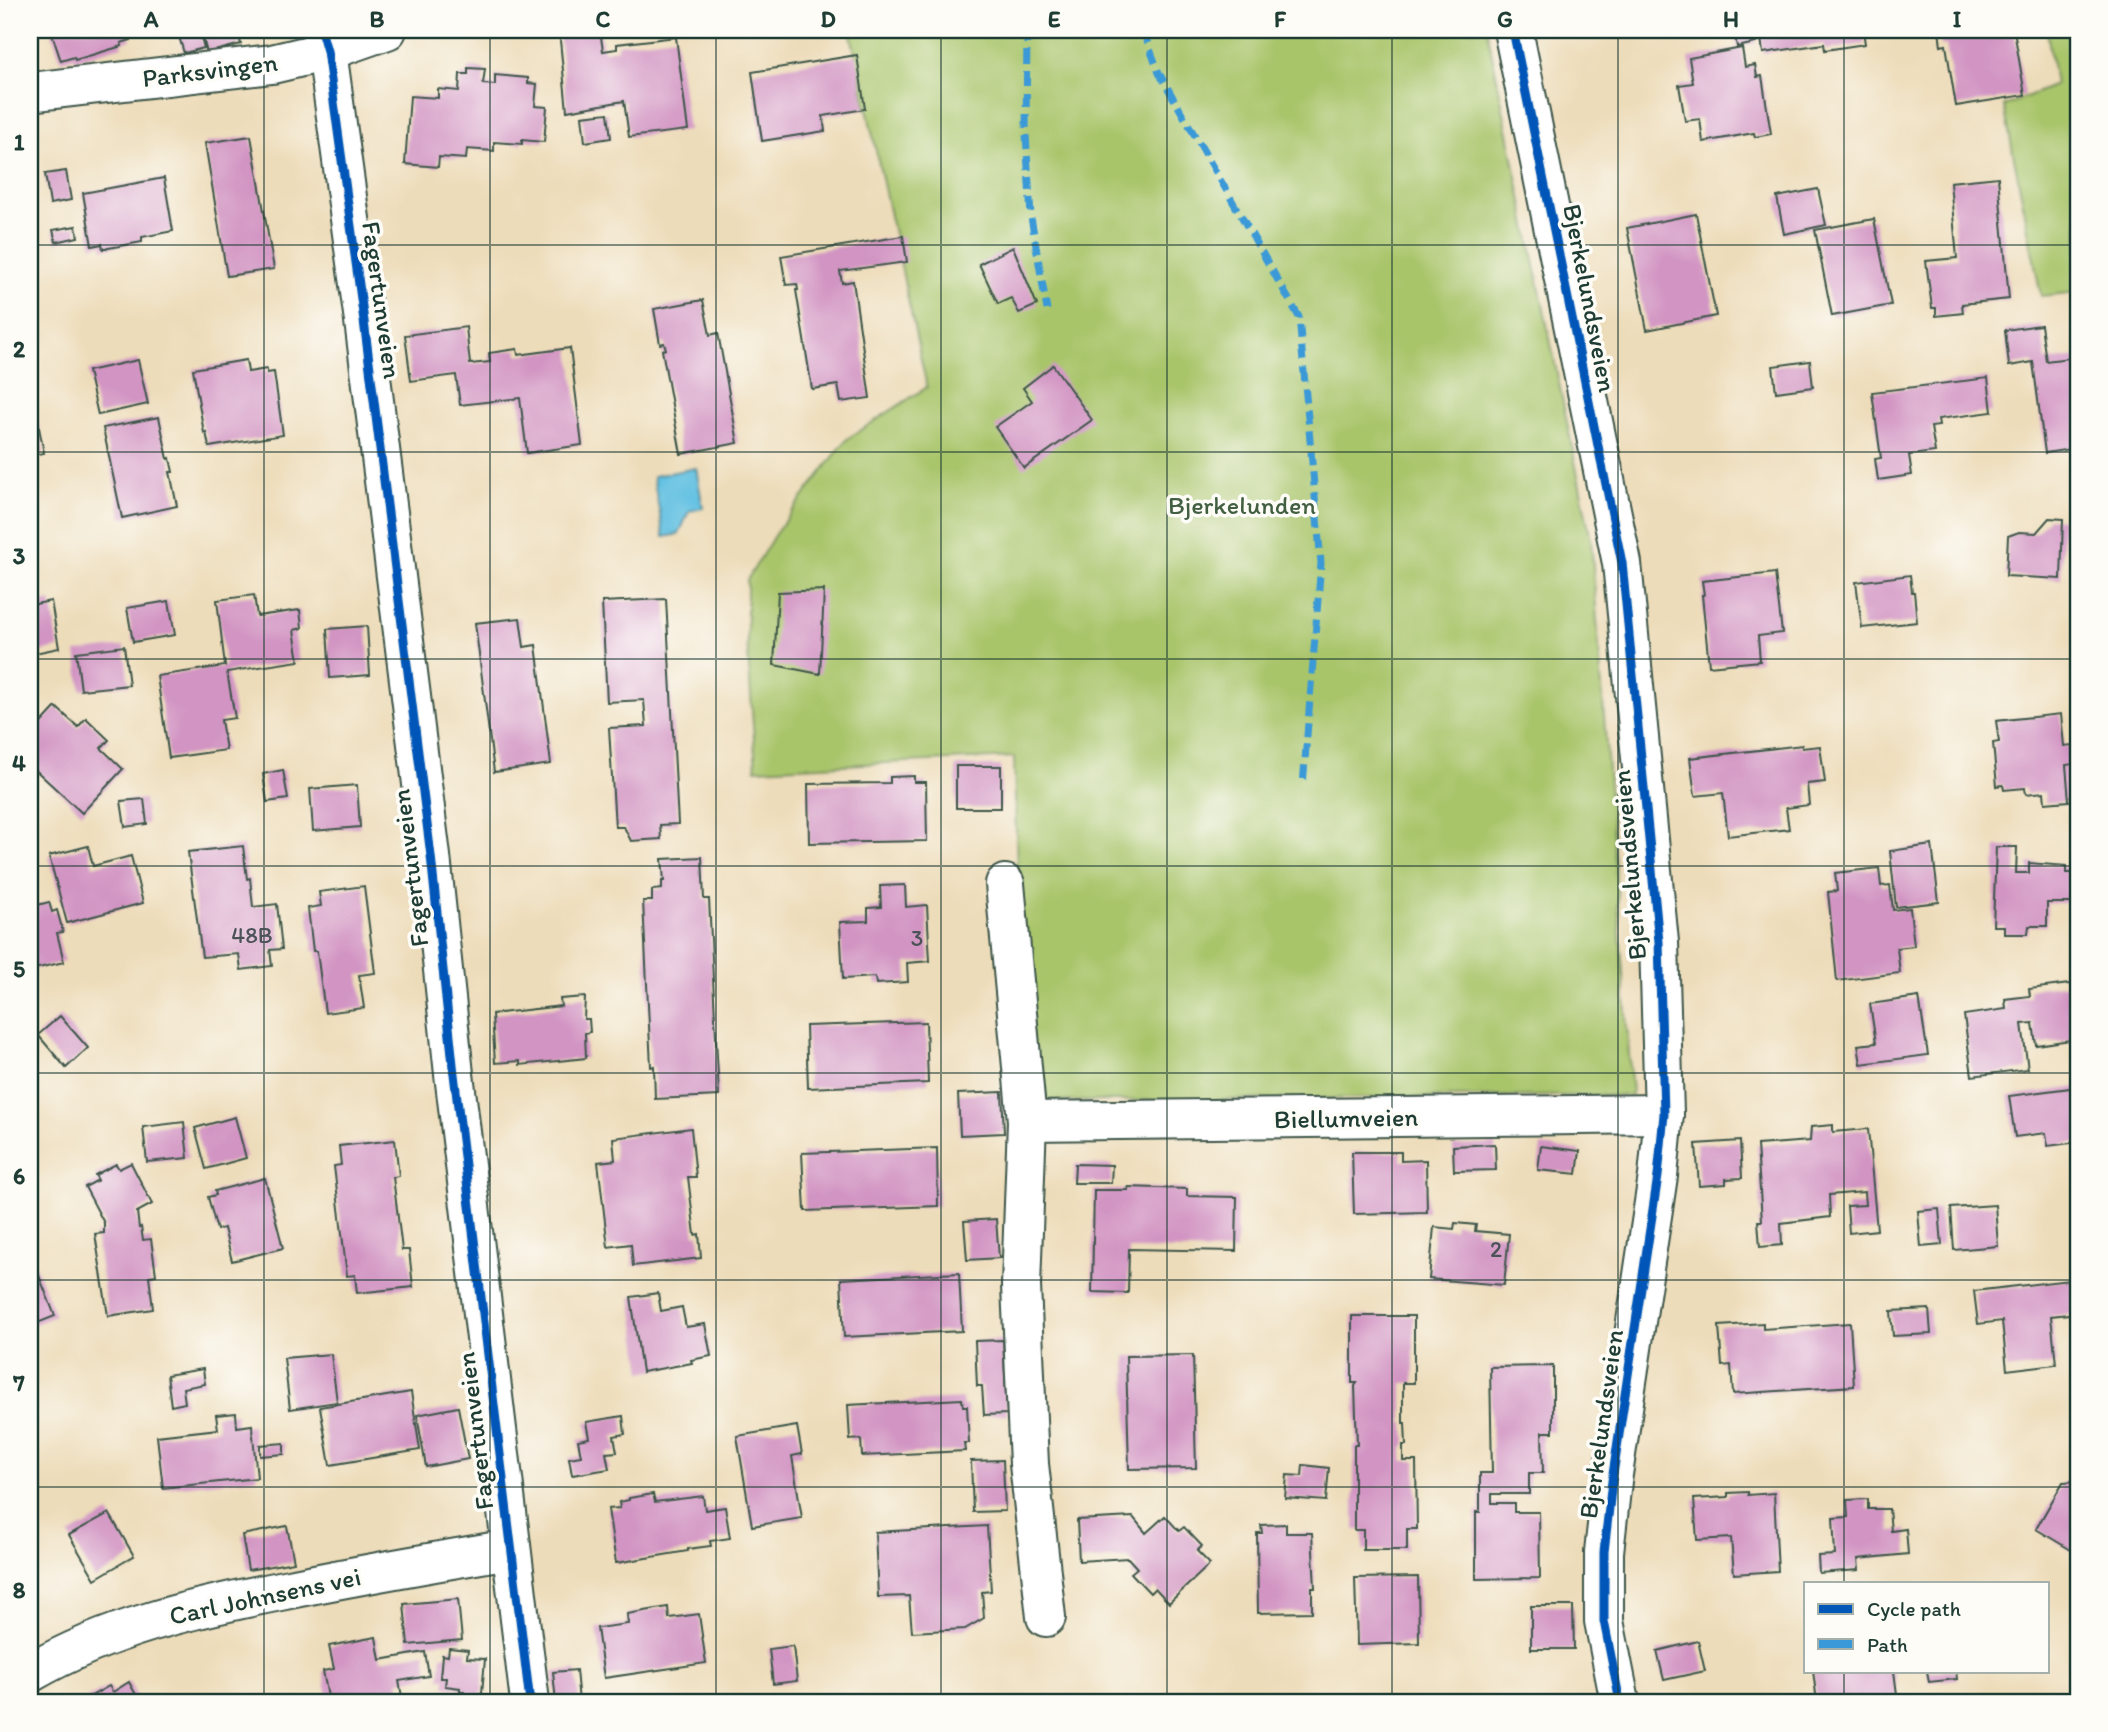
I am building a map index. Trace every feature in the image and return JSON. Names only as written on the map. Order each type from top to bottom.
[{"type":"street","name":"Parksvingen","points":[[30,92],[272,64],[324,40],[387,30]]},
{"type":"street","name":"Bjerkelundsveien","points":[[1513,30],[1622,563],[1659,942],[1664,1114],[1656,1188],[1612,1481],[1604,1552],[1604,1621],[1620,1702]]},
{"type":"street","name":"Fagertunveien","points":[[324,40],[365,321],[530,1702]]},
{"type":"street","points":[[1005,884],[1027,1121],[1021,1286],[1029,1464],[1045,1617]]},
{"type":"street","name":"Biellumveien","points":[[1027,1121],[1664,1114]]},
{"type":"street","name":"Carl Johnsens vei","points":[[30,1673],[61,1655],[123,1629],[202,1607],[360,1574],[510,1549]]},
{"type":"green space","name":"Bjerkelunden","points":[[850,30],[1487,30],[1591,540],[1632,1095],[1023,1102],[1014,757],[756,769],[747,638],[747,580],[775,534],[847,439],[927,387]]},
{"type":"green space","points":[[2047,30],[2078,30],[2078,292],[2041,296],[2004,106],[2055,85]]},
{"type":"water","points":[[696,468],[703,508],[689,511],[679,534],[664,537],[653,476]]},
{"type":"building","points":[[127,30],[131,40],[121,43],[122,46],[75,60],[74,57],[61,61],[51,31]]},
{"type":"building","points":[[177,30],[199,30],[204,48],[184,53]]},
{"type":"building","points":[[201,30],[238,30],[241,44],[207,53]]},
{"type":"building","points":[[559,30],[600,30],[603,51],[617,49],[617,44],[676,37],[688,130],[629,137],[624,101],[567,111]]},
{"type":"building","points":[[1734,30],[1754,30],[1756,43],[1737,47]]},
{"type":"building","points":[[1760,30],[1863,30],[1865,44],[1825,50],[1824,44],[1763,53]]},
{"type":"building","points":[[1939,30],[2014,30],[2025,95],[1956,106],[1946,45],[1941,46]]},
{"type":"building","points":[[1742,48],[1745,67],[1755,65],[1757,77],[1762,76],[1771,134],[1755,137],[1754,133],[1703,142],[1700,119],[1685,121],[1679,85],[1693,83],[1689,58]]},
{"type":"building","points":[[857,55],[865,109],[823,116],[825,131],[762,141],[752,72]]},
{"type":"building","points":[[468,68],[485,69],[483,84],[495,85],[495,75],[528,78],[528,83],[537,84],[535,106],[547,107],[544,142],[494,142],[494,151],[467,149],[466,159],[439,157],[438,167],[405,164],[410,96],[438,98],[438,89],[459,91],[460,74],[468,74]]},
{"type":"building","points":[[608,113],[611,138],[585,142],[582,116]]},
{"type":"building","points":[[251,136],[274,269],[227,276],[205,143]]},
{"type":"building","points":[[66,171],[71,200],[50,204],[45,174]]},
{"type":"building","points":[[1998,177],[2009,299],[1962,304],[1963,313],[1936,316],[1936,308],[1932,308],[1926,261],[1957,258],[1950,182]]},
{"type":"building","points":[[164,178],[173,231],[142,237],[142,242],[103,249],[102,244],[92,246],[83,193]]},
{"type":"building","points":[[1818,189],[1826,225],[1784,234],[1777,197]]},
{"type":"building","points":[[1696,214],[1716,316],[1647,330],[1627,228]]},
{"type":"building","points":[[1874,219],[1891,305],[1832,316],[1815,230]]},
{"type":"building","points":[[76,226],[78,237],[56,242],[53,230]]},
{"type":"building","points":[[903,236],[907,262],[840,271],[842,283],[853,281],[870,398],[841,402],[838,385],[812,389],[797,284],[786,285],[781,256]]},
{"type":"building","points":[[1013,247],[1037,305],[1019,313],[1011,298],[998,304],[979,264]]},
{"type":"building","points":[[703,300],[710,335],[718,333],[738,443],[681,454],[662,350],[666,349],[664,343],[660,344],[654,309]]},
{"type":"building","points":[[2041,325],[2046,361],[2078,357],[2078,448],[2045,453],[2033,362],[2009,366],[2005,330]]},
{"type":"building","points":[[466,327],[470,364],[490,362],[489,353],[517,349],[518,355],[570,348],[582,445],[527,453],[520,398],[460,405],[456,375],[411,381],[405,335]]},
{"type":"building","points":[[138,360],[148,404],[98,415],[88,371]]},
{"type":"building","points":[[246,360],[248,372],[267,369],[267,373],[274,372],[283,435],[209,447],[193,369]]},
{"type":"building","points":[[1810,361],[1813,387],[1776,392],[1773,366]]},
{"type":"building","points":[[1053,365],[1092,420],[1024,468],[995,427],[1032,401],[1023,388]]},
{"type":"building","points":[[1988,378],[1992,412],[1938,419],[1939,426],[1931,427],[1935,452],[1909,455],[1912,475],[1878,480],[1875,459],[1881,458],[1872,392]]},
{"type":"building","points":[[30,382],[44,453],[30,455]]},
{"type":"building","points":[[159,417],[173,472],[170,472],[177,506],[122,518],[103,428]]},
{"type":"building","points":[[2049,518],[2063,519],[2061,579],[2006,576],[2008,536],[2019,532],[2036,533]]},
{"type":"building","points":[[1775,573],[1782,633],[1758,636],[1760,661],[1709,666],[1702,581]]},
{"type":"building","points":[[1910,575],[1917,622],[1862,628],[1856,582]]},
{"type":"building","points":[[824,590],[820,674],[774,665],[778,592]]},
{"type":"building","points":[[254,595],[257,616],[300,610],[302,628],[294,630],[299,661],[227,672],[235,718],[221,720],[226,750],[169,758],[157,676],[225,666],[217,600]]},
{"type":"building","points":[[666,599],[678,824],[660,825],[661,839],[631,841],[624,827],[615,827],[609,728],[646,726],[644,700],[607,702],[602,602]]},
{"type":"building","points":[[51,601],[59,648],[30,654],[30,605]]},
{"type":"building","points":[[169,601],[175,635],[133,642],[127,608]]},
{"type":"building","points":[[520,618],[524,647],[536,645],[551,764],[494,772],[475,623]]},
{"type":"building","points":[[367,626],[370,675],[330,678],[327,629]]},
{"type":"building","points":[[124,646],[129,685],[81,690],[76,652]]},
{"type":"building","points":[[56,707],[78,727],[86,718],[109,740],[101,748],[123,769],[82,813],[30,765],[30,735]]},
{"type":"building","points":[[2061,714],[2064,746],[2072,745],[2074,764],[2066,765],[2069,801],[2045,803],[2044,792],[2026,794],[2025,788],[2004,790],[2003,785],[1997,786],[1993,743],[1999,742],[1996,721]]},
{"type":"building","points":[[1802,745],[1802,748],[1820,746],[1825,782],[1807,784],[1809,805],[1786,808],[1789,829],[1728,836],[1723,793],[1695,796],[1690,758]]},
{"type":"building","points":[[956,766],[1001,766],[1001,808],[956,808]]},
{"type":"building","points":[[283,770],[288,799],[267,802],[263,774]]},
{"type":"building","points":[[914,776],[914,782],[926,782],[927,841],[809,843],[808,784],[890,783],[890,777]]},
{"type":"building","points":[[357,785],[360,827],[313,831],[310,789]]},
{"type":"building","points":[[144,799],[147,824],[125,827],[121,801]]},
{"type":"building","points":[[1932,845],[1939,902],[1896,907],[1890,851]]},
{"type":"building","points":[[88,846],[93,866],[131,856],[143,903],[67,923],[49,856]]},
{"type":"building","points":[[243,846],[253,907],[277,904],[282,949],[270,950],[272,966],[241,970],[239,954],[202,957],[188,852]]},
{"type":"building","points":[[1996,847],[2017,847],[2016,873],[2029,873],[2029,863],[2066,866],[2066,873],[2078,873],[2078,903],[2047,903],[2047,926],[2029,926],[2028,934],[2004,934],[2004,926],[1993,926]]},
{"type":"building","points":[[702,857],[704,899],[709,899],[719,1096],[655,1099],[643,901],[652,901],[652,890],[662,889],[662,859]]},
{"type":"building","points":[[1879,868],[1881,886],[1890,885],[1893,910],[1910,908],[1914,946],[1897,948],[1900,973],[1837,981],[1828,892],[1837,891],[1835,873]]},
{"type":"building","points":[[905,885],[906,907],[927,905],[930,961],[907,963],[908,982],[876,984],[875,977],[843,979],[840,922],[868,921],[868,908],[881,907],[880,886]]},
{"type":"building","points":[[364,886],[375,973],[359,975],[364,1008],[325,1013],[308,908],[321,906],[319,892]]},
{"type":"building","points":[[49,902],[52,912],[57,910],[63,932],[57,933],[64,962],[30,970],[30,907]]},
{"type":"building","points":[[2078,983],[2078,1039],[2036,1045],[2033,1023],[2022,1024],[2028,1069],[1972,1076],[1964,1015],[2006,1009],[2005,999],[2030,996],[2029,989]]},
{"type":"building","points":[[585,997],[584,1019],[589,1019],[590,1032],[585,1033],[586,1058],[520,1065],[520,1061],[495,1063],[492,1014],[561,1006],[560,999]]},
{"type":"building","points":[[1919,997],[1928,1055],[1861,1064],[1858,1045],[1876,1043],[1870,1004]]},
{"type":"building","points":[[60,1016],[88,1048],[66,1068],[38,1035]]},
{"type":"building","points":[[926,1022],[928,1083],[808,1088],[806,1026]]},
{"type":"building","points":[[2078,1087],[2078,1142],[2048,1146],[2046,1133],[2015,1137],[2009,1096]]},
{"type":"building","points":[[1002,1092],[1004,1133],[960,1135],[958,1094]]},
{"type":"building","points":[[235,1117],[246,1158],[206,1169],[195,1128]]},
{"type":"building","points":[[184,1122],[188,1158],[147,1162],[143,1127]]},
{"type":"building","points":[[1833,1125],[1833,1132],[1868,1129],[1877,1230],[1849,1233],[1847,1206],[1865,1205],[1864,1192],[1829,1195],[1830,1217],[1781,1223],[1782,1245],[1760,1247],[1758,1221],[1762,1221],[1757,1145],[1810,1141],[1811,1127]]},
{"type":"building","points":[[691,1128],[696,1177],[688,1177],[695,1235],[699,1234],[701,1258],[633,1266],[631,1244],[608,1247],[598,1162],[615,1160],[613,1138]]},
{"type":"building","points":[[395,1140],[399,1176],[393,1177],[402,1250],[409,1250],[413,1287],[357,1293],[355,1275],[347,1276],[334,1166],[341,1165],[339,1146]]},
{"type":"building","points":[[1740,1141],[1742,1178],[1726,1179],[1726,1184],[1699,1186],[1696,1144]]},
{"type":"building","points":[[1495,1144],[1496,1170],[1454,1171],[1453,1146]]},
{"type":"building","points":[[1541,1146],[1580,1151],[1577,1174],[1538,1170]]},
{"type":"building","points":[[937,1148],[938,1206],[805,1211],[802,1153]]},
{"type":"building","points":[[1352,1152],[1401,1152],[1401,1161],[1426,1160],[1427,1212],[1354,1214]]},
{"type":"building","points":[[131,1163],[152,1204],[137,1212],[143,1240],[151,1239],[156,1275],[149,1276],[153,1309],[108,1316],[95,1234],[104,1233],[104,1223],[85,1187],[98,1180],[95,1175],[116,1164],[119,1169]]},
{"type":"building","points":[[1075,1164],[1112,1165],[1111,1183],[1074,1183]]},
{"type":"building","points":[[265,1178],[283,1248],[232,1261],[224,1228],[217,1230],[208,1197],[216,1195],[215,1191]]},
{"type":"building","points":[[1128,1187],[1187,1189],[1187,1196],[1237,1197],[1236,1251],[1129,1249],[1128,1293],[1092,1292],[1094,1190],[1128,1190]]},
{"type":"building","points":[[1995,1205],[1998,1246],[1954,1250],[1951,1208]]},
{"type":"building","points":[[1939,1209],[1942,1245],[1921,1247],[1918,1211]]},
{"type":"building","points":[[996,1219],[999,1258],[967,1260],[964,1221]]},
{"type":"building","points":[[1455,1223],[1476,1225],[1475,1231],[1509,1234],[1504,1285],[1429,1279],[1434,1227],[1454,1229]]},
{"type":"building","points":[[30,1253],[55,1316],[30,1326]]},
{"type":"building","points":[[959,1273],[962,1331],[844,1337],[841,1279]]},
{"type":"building","points":[[2078,1279],[2078,1313],[2051,1316],[2056,1364],[2007,1370],[2002,1321],[1978,1324],[1974,1291]]},
{"type":"building","points":[[658,1293],[661,1311],[682,1307],[686,1327],[705,1324],[711,1356],[691,1360],[692,1363],[642,1372],[631,1297]]},
{"type":"building","points":[[1929,1309],[1931,1334],[1893,1336],[1891,1311]]},
{"type":"building","points":[[1352,1316],[1414,1316],[1414,1383],[1403,1383],[1406,1445],[1403,1445],[1403,1461],[1416,1461],[1417,1529],[1407,1529],[1407,1550],[1363,1550],[1363,1530],[1354,1530],[1357,1383],[1352,1383]]},
{"type":"building","points":[[1763,1323],[1763,1329],[1850,1323],[1854,1386],[1733,1394],[1731,1365],[1722,1366],[1719,1326]]},
{"type":"building","points":[[1003,1340],[1007,1414],[984,1415],[982,1386],[977,1386],[975,1341]]},
{"type":"building","points":[[331,1354],[337,1402],[290,1409],[284,1358]]},
{"type":"building","points":[[1193,1355],[1196,1468],[1129,1469],[1126,1356]]},
{"type":"building","points":[[1553,1366],[1553,1432],[1542,1432],[1543,1473],[1529,1473],[1529,1494],[1492,1494],[1492,1503],[1514,1503],[1514,1512],[1539,1512],[1540,1578],[1476,1579],[1476,1512],[1480,1512],[1480,1473],[1492,1473],[1490,1367]]},
{"type":"building","points":[[203,1369],[205,1384],[183,1388],[185,1403],[171,1406],[167,1375]]},
{"type":"building","points":[[411,1392],[420,1450],[330,1465],[320,1407]]},
{"type":"building","points":[[962,1399],[963,1406],[967,1406],[969,1443],[964,1443],[965,1451],[862,1456],[861,1439],[850,1440],[848,1405]]},
{"type":"building","points":[[458,1407],[468,1459],[426,1467],[417,1415]]},
{"type":"building","points":[[236,1413],[237,1427],[252,1425],[257,1478],[163,1488],[157,1436],[218,1429],[216,1415]]},
{"type":"building","points":[[623,1416],[625,1434],[614,1436],[617,1452],[606,1453],[609,1469],[572,1475],[569,1458],[581,1456],[578,1440],[589,1438],[586,1422]]},
{"type":"building","points":[[797,1426],[802,1454],[792,1456],[802,1518],[752,1526],[737,1436]]},
{"type":"building","points":[[284,1443],[284,1454],[260,1456],[260,1445]]},
{"type":"building","points":[[1003,1460],[1005,1511],[973,1512],[971,1461]]},
{"type":"building","points":[[1303,1465],[1329,1468],[1326,1501],[1285,1498],[1287,1475],[1302,1476]]},
{"type":"building","points":[[2078,1481],[2078,1547],[2071,1550],[2036,1529],[2063,1482]]},
{"type":"building","points":[[1748,1492],[1748,1495],[1774,1493],[1778,1571],[1734,1574],[1731,1538],[1697,1540],[1694,1499],[1728,1497],[1728,1493]]},
{"type":"building","points":[[653,1494],[655,1502],[703,1496],[705,1510],[725,1507],[730,1538],[710,1541],[711,1546],[616,1563],[608,1509],[620,1508],[619,1502],[629,1498]]},
{"type":"building","points":[[1868,1499],[1868,1509],[1889,1509],[1891,1531],[1906,1529],[1908,1554],[1858,1559],[1859,1570],[1819,1573],[1818,1556],[1835,1555],[1833,1518],[1848,1517],[1847,1500]]},
{"type":"building","points":[[109,1513],[134,1556],[95,1579],[69,1535]]},
{"type":"building","points":[[1165,1516],[1179,1531],[1184,1527],[1202,1546],[1197,1551],[1210,1564],[1169,1603],[1155,1588],[1150,1593],[1131,1573],[1137,1568],[1128,1558],[1079,1561],[1077,1520],[1133,1517],[1146,1533]]},
{"type":"building","points":[[1286,1524],[1286,1533],[1312,1533],[1315,1588],[1312,1588],[1312,1612],[1258,1613],[1257,1533],[1262,1533],[1261,1525]]},
{"type":"building","points":[[287,1526],[294,1562],[248,1570],[242,1535]]},
{"type":"building","points":[[987,1526],[991,1591],[982,1592],[984,1618],[965,1629],[912,1632],[909,1596],[878,1597],[875,1532]]},
{"type":"building","points":[[1418,1577],[1419,1643],[1357,1645],[1355,1578]]},
{"type":"building","points":[[458,1599],[462,1640],[408,1645],[404,1604]]},
{"type":"building","points":[[1531,1606],[1573,1606],[1574,1649],[1531,1649]]},
{"type":"building","points":[[668,1607],[669,1618],[699,1614],[706,1663],[604,1678],[597,1628],[628,1624],[627,1614]]},
{"type":"building","points":[[376,1637],[380,1660],[425,1652],[429,1676],[399,1681],[403,1702],[329,1702],[323,1671],[334,1669],[329,1646]]},
{"type":"building","points":[[1698,1641],[1705,1671],[1664,1680],[1657,1651]]},
{"type":"building","points":[[793,1646],[797,1681],[773,1684],[769,1649]]},
{"type":"building","points":[[449,1648],[468,1650],[467,1658],[485,1659],[479,1701],[463,1700],[464,1691],[445,1686],[446,1678],[440,1678],[442,1655],[448,1656]]},
{"type":"building","points":[[576,1670],[579,1702],[556,1702],[553,1672]]},
{"type":"building","points":[[1813,1672],[1894,1672],[1898,1702],[1817,1702]]},
{"type":"building","points":[[1927,1672],[1956,1672],[1957,1679],[1929,1682]]},
{"type":"building","points":[[129,1682],[140,1702],[90,1702],[88,1698],[109,1686],[113,1692]]},
{"type":"marked path","points":[[1027,30],[1026,134],[1031,217],[1047,310]]},
{"type":"marked path","points":[[1143,30],[1159,73],[1299,317],[1321,563],[1303,785]]},
{"type":"cycle path","points":[[321,30],[327,51],[364,321],[431,856],[454,1074],[530,1702]]},
{"type":"cycle path","points":[[1513,30],[1622,563],[1659,942],[1664,1114],[1658,1176],[1612,1481],[1604,1552],[1604,1621],[1620,1702]]}]
